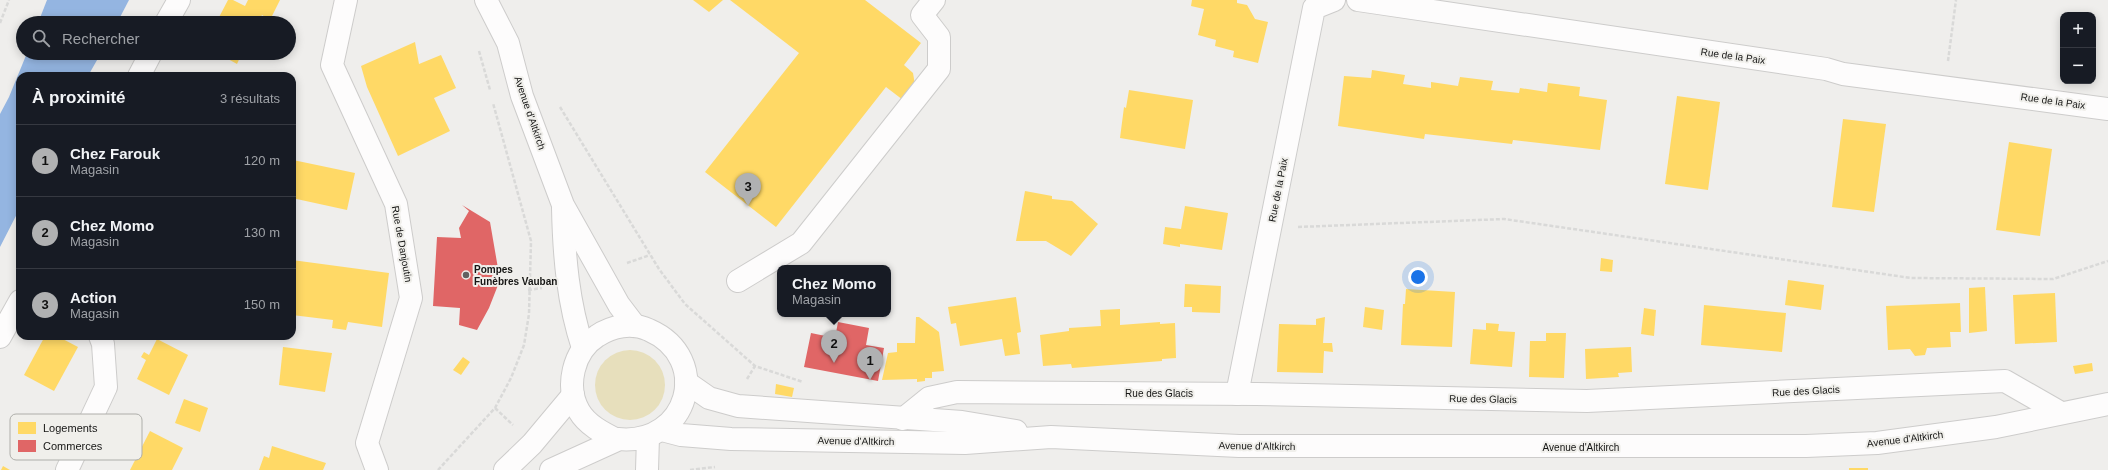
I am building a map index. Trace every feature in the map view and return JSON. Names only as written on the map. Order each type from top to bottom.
[{"type":"street","points":[[170,16],[178,0]]},
{"type":"street","name":"Rue de Danjoutin","points":[[346,0],[332,65],[396,204],[411,298],[367,443],[376,470]]},
{"type":"street","name":"Avenue d'Altkirch","points":[[486,0],[508,43],[522,96],[563,205],[619,305],[635,326]]},
{"type":"street","points":[[738,281],[802,243],[939,69],[939,37],[922,15],[934,0]]},
{"type":"street","name":"Rue de la Paix","points":[[1237,394],[1314,8],[1334,0]]},
{"type":"street","name":"Rue de la Paix","points":[[1358,0],[1826,69],[1843,74],[2108,109]]},
{"type":"street","points":[[141,72],[147,60]]},
{"type":"street","name":"Avenue d'Altkirch","points":[[563,205],[565,262],[575,324],[584,348]]},
{"type":"street","points":[[0,337],[16,308]]},
{"type":"street","points":[[551,470],[617,440],[632,440],[655,434],[673,420],[681,407],[686,391],[686,382],[681,359],[672,345],[659,334],[635,326],[611,328],[596,336],[584,348],[575,363],[572,380],[573,395],[579,412],[597,430],[617,440]]},
{"type":"street","points":[[93,414],[106,387],[102,340]]},
{"type":"street","name":"Rue des Glacis","points":[[903,419],[929,398],[957,392],[1237,394],[1587,402],[2005,381],[2061,413]]},
{"type":"street","name":"Avenue d'Altkirch","points":[[686,382],[710,398],[738,406],[903,419],[962,422],[1051,437]]},
{"type":"street","points":[[505,470],[532,444],[573,395]]},
{"type":"street","name":"Avenue d'Altkirch","points":[[655,434],[739,439],[965,443],[1051,437],[1239,446],[1806,446],[1877,443],[1996,427],[2108,404]]},
{"type":"street","points":[[647,470],[655,434]]},
{"type":"street","points":[[67,470],[72,460]]},
{"type":"path","points":[[0,23],[9,0]]},
{"type":"path","points":[[438,470],[495,408],[511,378],[524,345],[528,314],[531,241],[478,47]]},
{"type":"path","points":[[560,107],[659,269],[685,304],[755,366]]},
{"type":"path","points":[[1271,228],[1504,219],[1911,278],[2053,279],[2108,261]]},
{"type":"path","points":[[495,408],[517,429]]},
{"type":"path","points":[[690,470],[718,466]]},
{"type":"shaded area","points":[[630,350],[643,353],[655,360],[662,372],[665,385],[662,398],[655,410],[643,417],[630,420],[617,417],[605,410],[598,398],[595,385],[598,372],[605,360],[617,353]]},
{"type":"water","points":[[47,0],[129,0],[121,16],[41,16]]},
{"type":"water","points":[[24,60],[97,60],[90,72],[19,72]]},
{"type":"water","points":[[16,80],[16,216],[0,247],[0,114]]},
{"type":"building: Logements","points":[[228,0],[233,0],[245,6],[248,0],[280,0],[272,16],[220,16]]},
{"type":"building: Logements","points":[[693,0],[723,0],[709,12]]},
{"type":"building: Logements","points":[[730,0],[865,0],[921,43],[904,65],[913,73],[915,85],[903,100],[886,87],[776,227],[705,172],[799,53]]},
{"type":"building: Logements","points":[[1192,0],[1237,0],[1237,3],[1247,5],[1255,19],[1268,22],[1258,63],[1233,57],[1234,51],[1215,46],[1216,40],[1198,35],[1204,9],[1191,6]]},
{"type":"building: Logements","points":[[415,42],[419,64],[441,55],[456,88],[434,98],[450,131],[398,156],[367,87],[361,66]]},
{"type":"building: Logements","points":[[230,60],[239,60],[237,64]]},
{"type":"building: Logements","points":[[1372,70],[1405,75],[1403,84],[1431,88],[1431,82],[1458,86],[1460,77],[1493,81],[1491,90],[1519,93],[1520,88],[1547,92],[1548,83],[1580,87],[1579,96],[1607,100],[1600,150],[1513,140],[1512,144],[1425,134],[1424,139],[1338,126],[1344,76],[1371,78]]},
{"type":"building: Logements","points":[[1129,90],[1193,100],[1185,149],[1120,138],[1124,107],[1126,108]]},
{"type":"building: Logements","points":[[1677,96],[1720,102],[1708,190],[1665,184]]},
{"type":"building: Logements","points":[[1843,119],[1886,124],[1874,212],[1832,207]]},
{"type":"building: Logements","points":[[2009,142],[2052,149],[2040,236],[1996,230]]},
{"type":"building: Logements","points":[[296,161],[355,173],[347,210],[296,199]]},
{"type":"building: Logements","points":[[1025,191],[1052,196],[1052,199],[1072,201],[1098,224],[1071,256],[1046,241],[1016,241]]},
{"type":"building: Logements","points":[[1185,206],[1228,213],[1222,250],[1180,244],[1180,247],[1163,244],[1165,227],[1181,229]]},
{"type":"building: Logements","points":[[1601,258],[1613,260],[1612,272],[1600,271]]},
{"type":"building: Logements","points":[[296,261],[389,273],[382,327],[348,322],[346,330],[332,328],[333,320],[296,315]]},
{"type":"building: Logements","points":[[1788,280],[1824,285],[1821,310],[1785,305]]},
{"type":"building: Logements","points":[[1185,284],[1221,286],[1220,313],[1192,312],[1192,307],[1184,307]]},
{"type":"building: Logements","points":[[1985,287],[1987,331],[1969,333],[1969,288]]},
{"type":"building: Logements","points":[[1406,289],[1455,292],[1452,347],[1401,345],[1403,304],[1405,304]]},
{"type":"building: Logements","points":[[2055,293],[2057,342],[2015,344],[2013,295]]},
{"type":"building: Logements","points":[[1016,297],[1021,332],[1017,333],[1020,354],[1005,356],[1002,339],[960,346],[956,323],[951,324],[948,307]]},
{"type":"building: Logements","points":[[1960,303],[1961,332],[1950,332],[1951,347],[1927,348],[1925,355],[1915,356],[1910,349],[1888,350],[1886,306]]},
{"type":"building: Logements","points":[[1704,305],[1786,313],[1782,352],[1701,345]]},
{"type":"building: Logements","points":[[1365,307],[1384,310],[1382,330],[1363,327]]},
{"type":"building: Logements","points":[[1644,308],[1656,310],[1654,336],[1641,334]]},
{"type":"building: Logements","points":[[1120,309],[1120,325],[1160,322],[1160,324],[1175,323],[1176,358],[1162,359],[1162,361],[1072,368],[1071,364],[1043,366],[1040,335],[1069,331],[1069,328],[1101,326],[1100,310]]},
{"type":"building: Logements","points":[[916,317],[919,317],[939,332],[944,371],[932,372],[932,378],[925,378],[925,381],[917,382],[917,379],[882,380],[888,353],[897,352],[897,343],[915,343]]},
{"type":"building: Logements","points":[[1325,317],[1323,343],[1332,343],[1333,352],[1324,351],[1323,373],[1277,372],[1279,324],[1316,325],[1316,319]]},
{"type":"building: Logements","points":[[1486,323],[1499,324],[1498,331],[1515,332],[1512,367],[1470,364],[1473,329],[1486,330]]},
{"type":"building: Logements","points":[[1546,333],[1566,333],[1564,378],[1529,377],[1530,341],[1546,341]]},
{"type":"building: Logements","points":[[43,340],[65,340],[78,347],[54,391],[24,375]]},
{"type":"building: Logements","points":[[156,340],[159,340],[188,355],[169,395],[137,379],[146,360],[141,357],[144,352],[149,355]]},
{"type":"building: Logements","points":[[283,347],[332,353],[325,392],[279,385]]},
{"type":"building: Logements","points":[[1631,347],[1632,372],[1618,373],[1619,377],[1586,379],[1585,349]]},
{"type":"building: Logements","points":[[463,357],[470,362],[461,375],[453,370]]},
{"type":"building: Logements","points":[[2092,363],[2093,371],[2075,374],[2073,366]]},
{"type":"building: Logements","points":[[776,384],[794,388],[792,397],[775,394]]},
{"type":"building: Logements","points":[[184,399],[208,408],[200,432],[175,423]]},
{"type":"building: Logements","points":[[150,431],[183,448],[172,470],[130,470],[135,460],[142,460],[142,447]]},
{"type":"building: Logements","points":[[272,446],[326,463],[323,470],[259,470],[264,456],[269,458]]},
{"type":"building: Logements","points":[[3,466],[10,470],[1,470]]},
{"type":"building: Logements","points":[[1849,468],[1868,468],[1868,470],[1849,470]]},
{"type":"building: Commerces","points":[[462,205],[490,222],[500,280],[489,308],[477,330],[459,325],[460,308],[433,306],[437,237],[461,238],[459,228],[469,211]]},
{"type":"building: Commerces","points":[[838,322],[869,328],[866,345],[884,348],[878,381],[804,367],[811,333],[835,338]]},
{"type":"place","name":"Action","points":[[748,206]]},
{"type":"place","name":"Pompes Funèbres Vauban","points":[[466,275]]},
{"type":"place","name":"Chez Momo","points":[[834,363]]},
{"type":"place","name":"Chez Farouk","points":[[870,380]]}]
